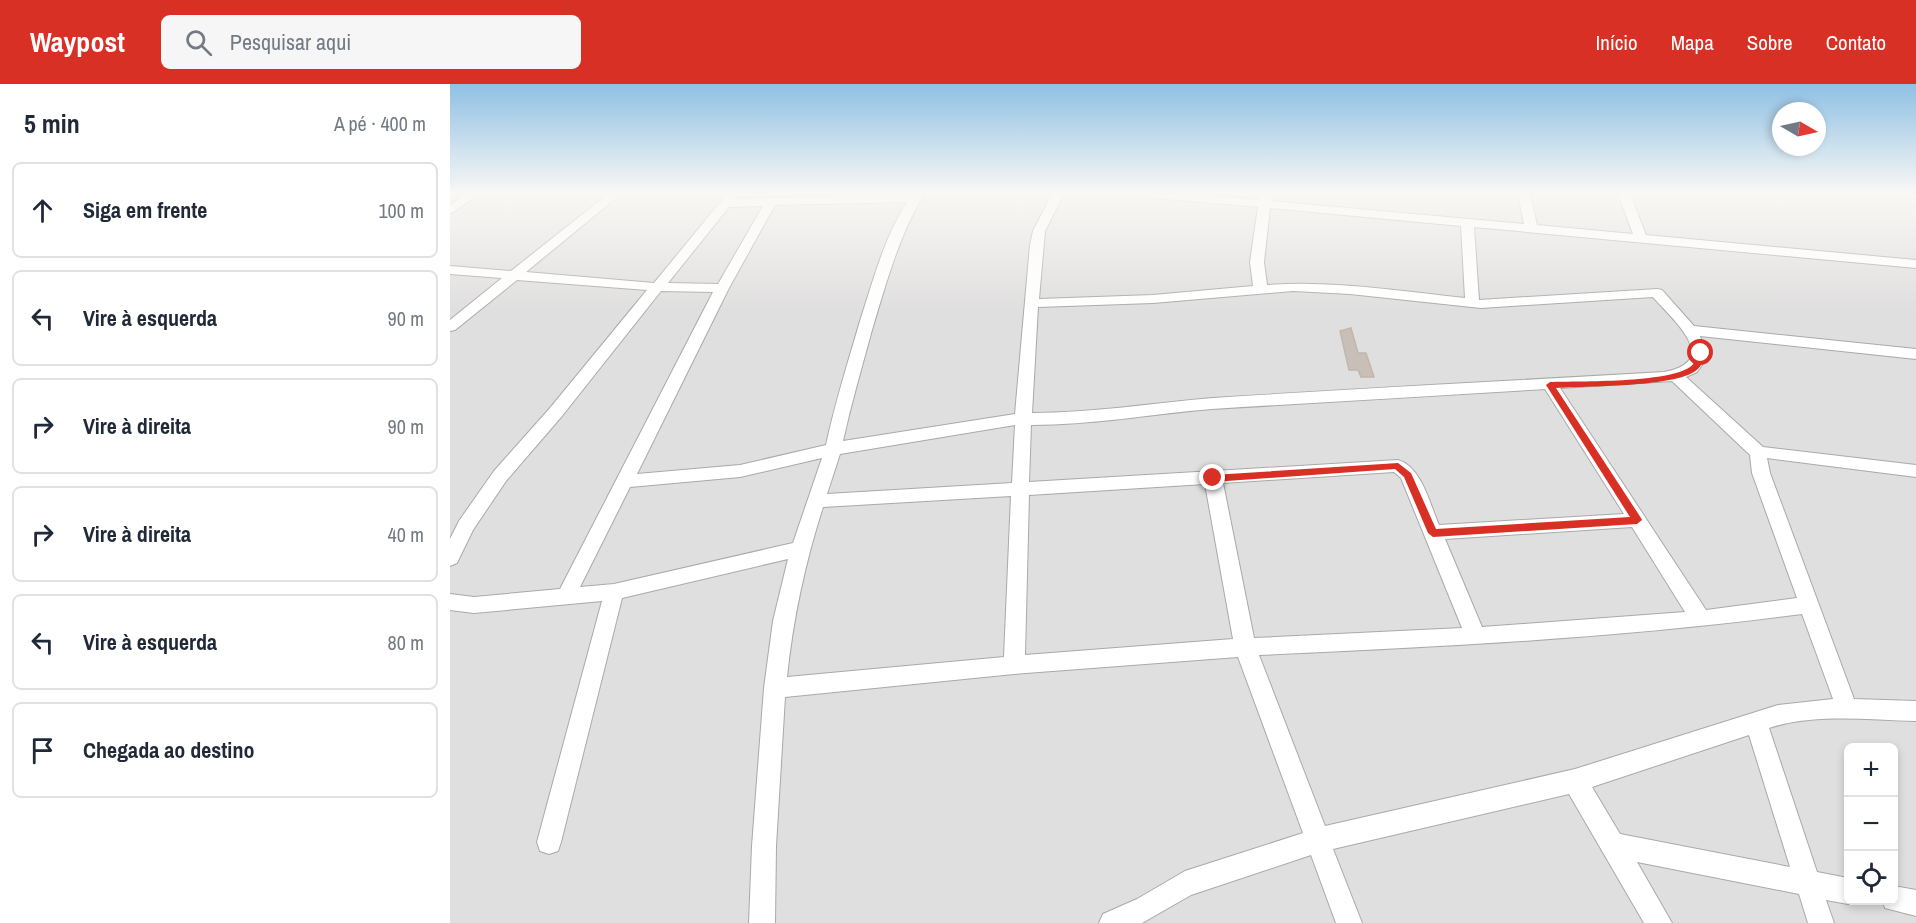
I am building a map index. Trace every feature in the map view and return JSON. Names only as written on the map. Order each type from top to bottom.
[{"type":"street","points":[[450,327],[566,233]]},
{"type":"street","points":[[450,558],[466,526],[500,476],[556,412],[701,233]]},
{"type":"street","points":[[566,596],[722,288],[753,233]]},
{"type":"street","points":[[762,923],[764,846],[775,688],[783,621],[800,549],[833,449],[842,408],[883,269],[897,233]]},
{"type":"street","points":[[1014,665],[1023,419],[1039,233]]},
{"type":"street","points":[[1261,290],[1257,262],[1263,233]]},
{"type":"street","points":[[1468,233],[1472,303]]},
{"type":"street","points":[[1582,233],[1916,264]]},
{"type":"street","points":[[1639,233],[1641,238]]},
{"type":"street","points":[[450,270],[657,287],[722,288]]},
{"type":"street","points":[[625,481],[740,471],[833,449],[936,430],[1023,419],[1079,419],[1121,412],[1211,404],[1643,380],[1676,375],[1691,370],[1699,364],[1701,353],[1698,342],[1690,330],[1657,293],[1472,303],[1318,287],[1153,299],[1033,303]]},
{"type":"street","points":[[1690,330],[1916,354]]},
{"type":"street","points":[[1676,375],[1759,453],[1769,452],[1914,474]]},
{"type":"street","points":[[1550,385],[1701,619]]},
{"type":"street","points":[[1759,453],[1761,473],[1847,709]]},
{"type":"street","points":[[817,501],[1398,466],[1408,475],[1476,636]]},
{"type":"street","points":[[1213,478],[1245,647],[1349,923]]},
{"type":"street","points":[[1433,533],[1637,520]]},
{"type":"street","points":[[450,602],[474,605],[614,592],[800,549]]},
{"type":"street","points":[[549,842],[614,592]]},
{"type":"street","points":[[775,688],[1014,665],[1245,647],[1476,636],[1701,619],[1810,605]]},
{"type":"street","points":[[1112,923],[1146,908],[1185,884],[1319,840],[1575,781],[1778,715],[1796,711],[1847,709],[1916,711]]},
{"type":"street","points":[[1756,723],[1821,923]]},
{"type":"street","points":[[1575,781],[1659,923]]},
{"type":"street","points":[[1613,845],[1844,890]]},
{"type":"street","points":[[1898,900],[1916,903]]},
{"type":"shaded area","points":[[450,233],[1916,233],[1916,923],[450,923]]},
{"type":"building","points":[[1351,328],[1358,353],[1366,353],[1374,377],[1361,377],[1358,370],[1349,370],[1340,331]]},
{"type":"route","points":[[1213,478],[1398,466],[1408,475],[1433,533],[1637,520],[1550,385],[1643,380],[1676,375],[1691,370],[1699,364],[1701,353]]}]
